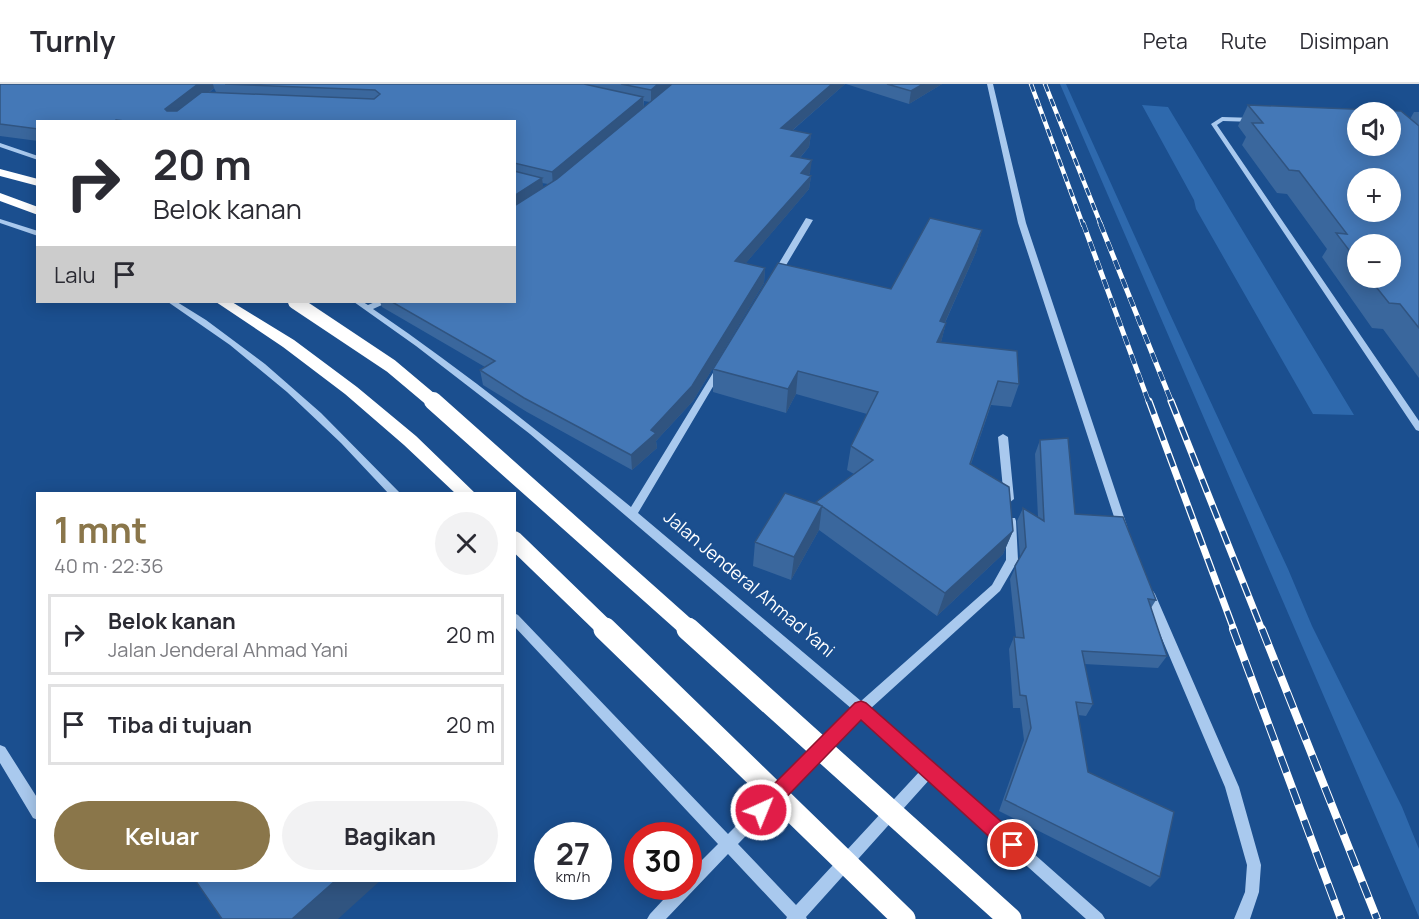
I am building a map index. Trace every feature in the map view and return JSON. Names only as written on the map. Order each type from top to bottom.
[{"type":"highway","points":[[0,172],[36,182]]},
{"type":"highway","points":[[0,197],[36,210]]},
{"type":"highway","points":[[20,204],[36,197]]},
{"type":"highway","points":[[225,303],[303,353],[353,391],[429,456],[465,492]]},
{"type":"highway","points":[[296,303],[391,366],[471,433],[1010,919]]},
{"type":"highway","points":[[516,542],[904,919]]},
{"type":"street","points":[[990,84],[1022,223],[1127,541]]},
{"type":"street","points":[[1264,120],[1222,119],[1214,124],[1419,429]]},
{"type":"street","points":[[0,145],[36,157]]},
{"type":"street","points":[[772,281],[808,220]]},
{"type":"street","points":[[0,221],[36,233]]},
{"type":"street","points":[[174,303],[210,325],[278,378],[348,443],[394,492]]},
{"type":"street","name":"Jalan Jenderal Ahmad Yani","points":[[363,305],[420,344],[632,514],[861,709],[1097,919]]},
{"type":"street","points":[[632,514],[723,363]]},
{"type":"street","points":[[702,871],[861,709],[996,588],[1012,560],[1003,437]]},
{"type":"street","points":[[1144,583],[1232,788],[1245,832],[1254,865],[1252,892],[1242,919]]},
{"type":"street","points":[[516,620],[796,918],[929,771]]},
{"type":"street","points":[[0,751],[36,810]]},
{"type":"street","points":[[655,919],[674,900]]},
{"type":"shaded area","points":[[1060,84],[1066,84],[1312,626],[1402,807],[1419,849],[1419,917]]},
{"type":"shaded area","points":[[1142,105],[1168,107],[1354,415],[1313,414],[1196,209],[1194,200]]},
{"type":"building","points":[[0,84],[198,84],[165,109],[167,111],[177,111],[202,92],[374,99],[380,94],[375,90],[225,84],[584,84],[643,97],[552,172],[516,163],[516,120],[36,120],[36,129],[0,124]]},
{"type":"building","points":[[621,84],[658,84],[651,90]]},
{"type":"building","points":[[672,84],[832,84],[781,128],[811,134],[791,156],[812,160],[801,173],[811,176],[735,261],[765,268],[692,386],[651,430],[656,433],[631,455],[524,398],[480,370],[495,361],[394,303],[516,303],[516,205],[557,179]]},
{"type":"building","points":[[887,84],[923,84],[911,91]]},
{"type":"building","points":[[1248,105],[1347,109],[1347,156],[1401,156],[1401,111],[1419,126],[1419,328],[1400,304],[1389,303],[1377,288],[1401,288],[1401,234],[1347,234],[1299,171],[1289,170],[1252,123],[1263,123]]},
{"type":"building","points":[[516,172],[542,178],[516,195]]},
{"type":"building","points":[[930,218],[982,230],[940,321],[946,323],[937,342],[1017,351],[1019,384],[998,381],[970,464],[1009,487],[1013,531],[945,593],[816,502],[873,460],[851,446],[878,392],[798,371],[788,389],[713,369],[778,263],[891,289]]},
{"type":"building","points":[[1336,233],[1347,234],[1347,248]]},
{"type":"building","points":[[1068,438],[1075,514],[1123,517],[1156,600],[1148,599],[1167,656],[1082,651],[1093,704],[1076,702],[1088,772],[1174,812],[1160,877],[1005,800],[1031,728],[1026,696],[1020,695],[1014,637],[1024,638],[1015,566],[1026,547],[1023,508],[1044,521],[1040,440]]},
{"type":"building","points":[[785,493],[822,506],[794,557],[755,542]]},
{"type":"building","points":[[196,882],[334,882],[292,919],[222,919]]},
{"type":"railway","points":[[1031,84],[1083,225]]},
{"type":"railway","points":[[1045,84],[1101,225]]},
{"type":"railway","points":[[1083,223],[1149,403]]},
{"type":"railway","points":[[1100,223],[1172,403]]},
{"type":"railway","points":[[1149,401],[1234,630]]},
{"type":"railway","points":[[1171,401],[1262,630]]},
{"type":"railway","points":[[1233,629],[1341,919]]},
{"type":"railway","points":[[1262,629],[1377,919]]},
{"type":"route","points":[[761,810],[861,709],[1013,845]]}]
